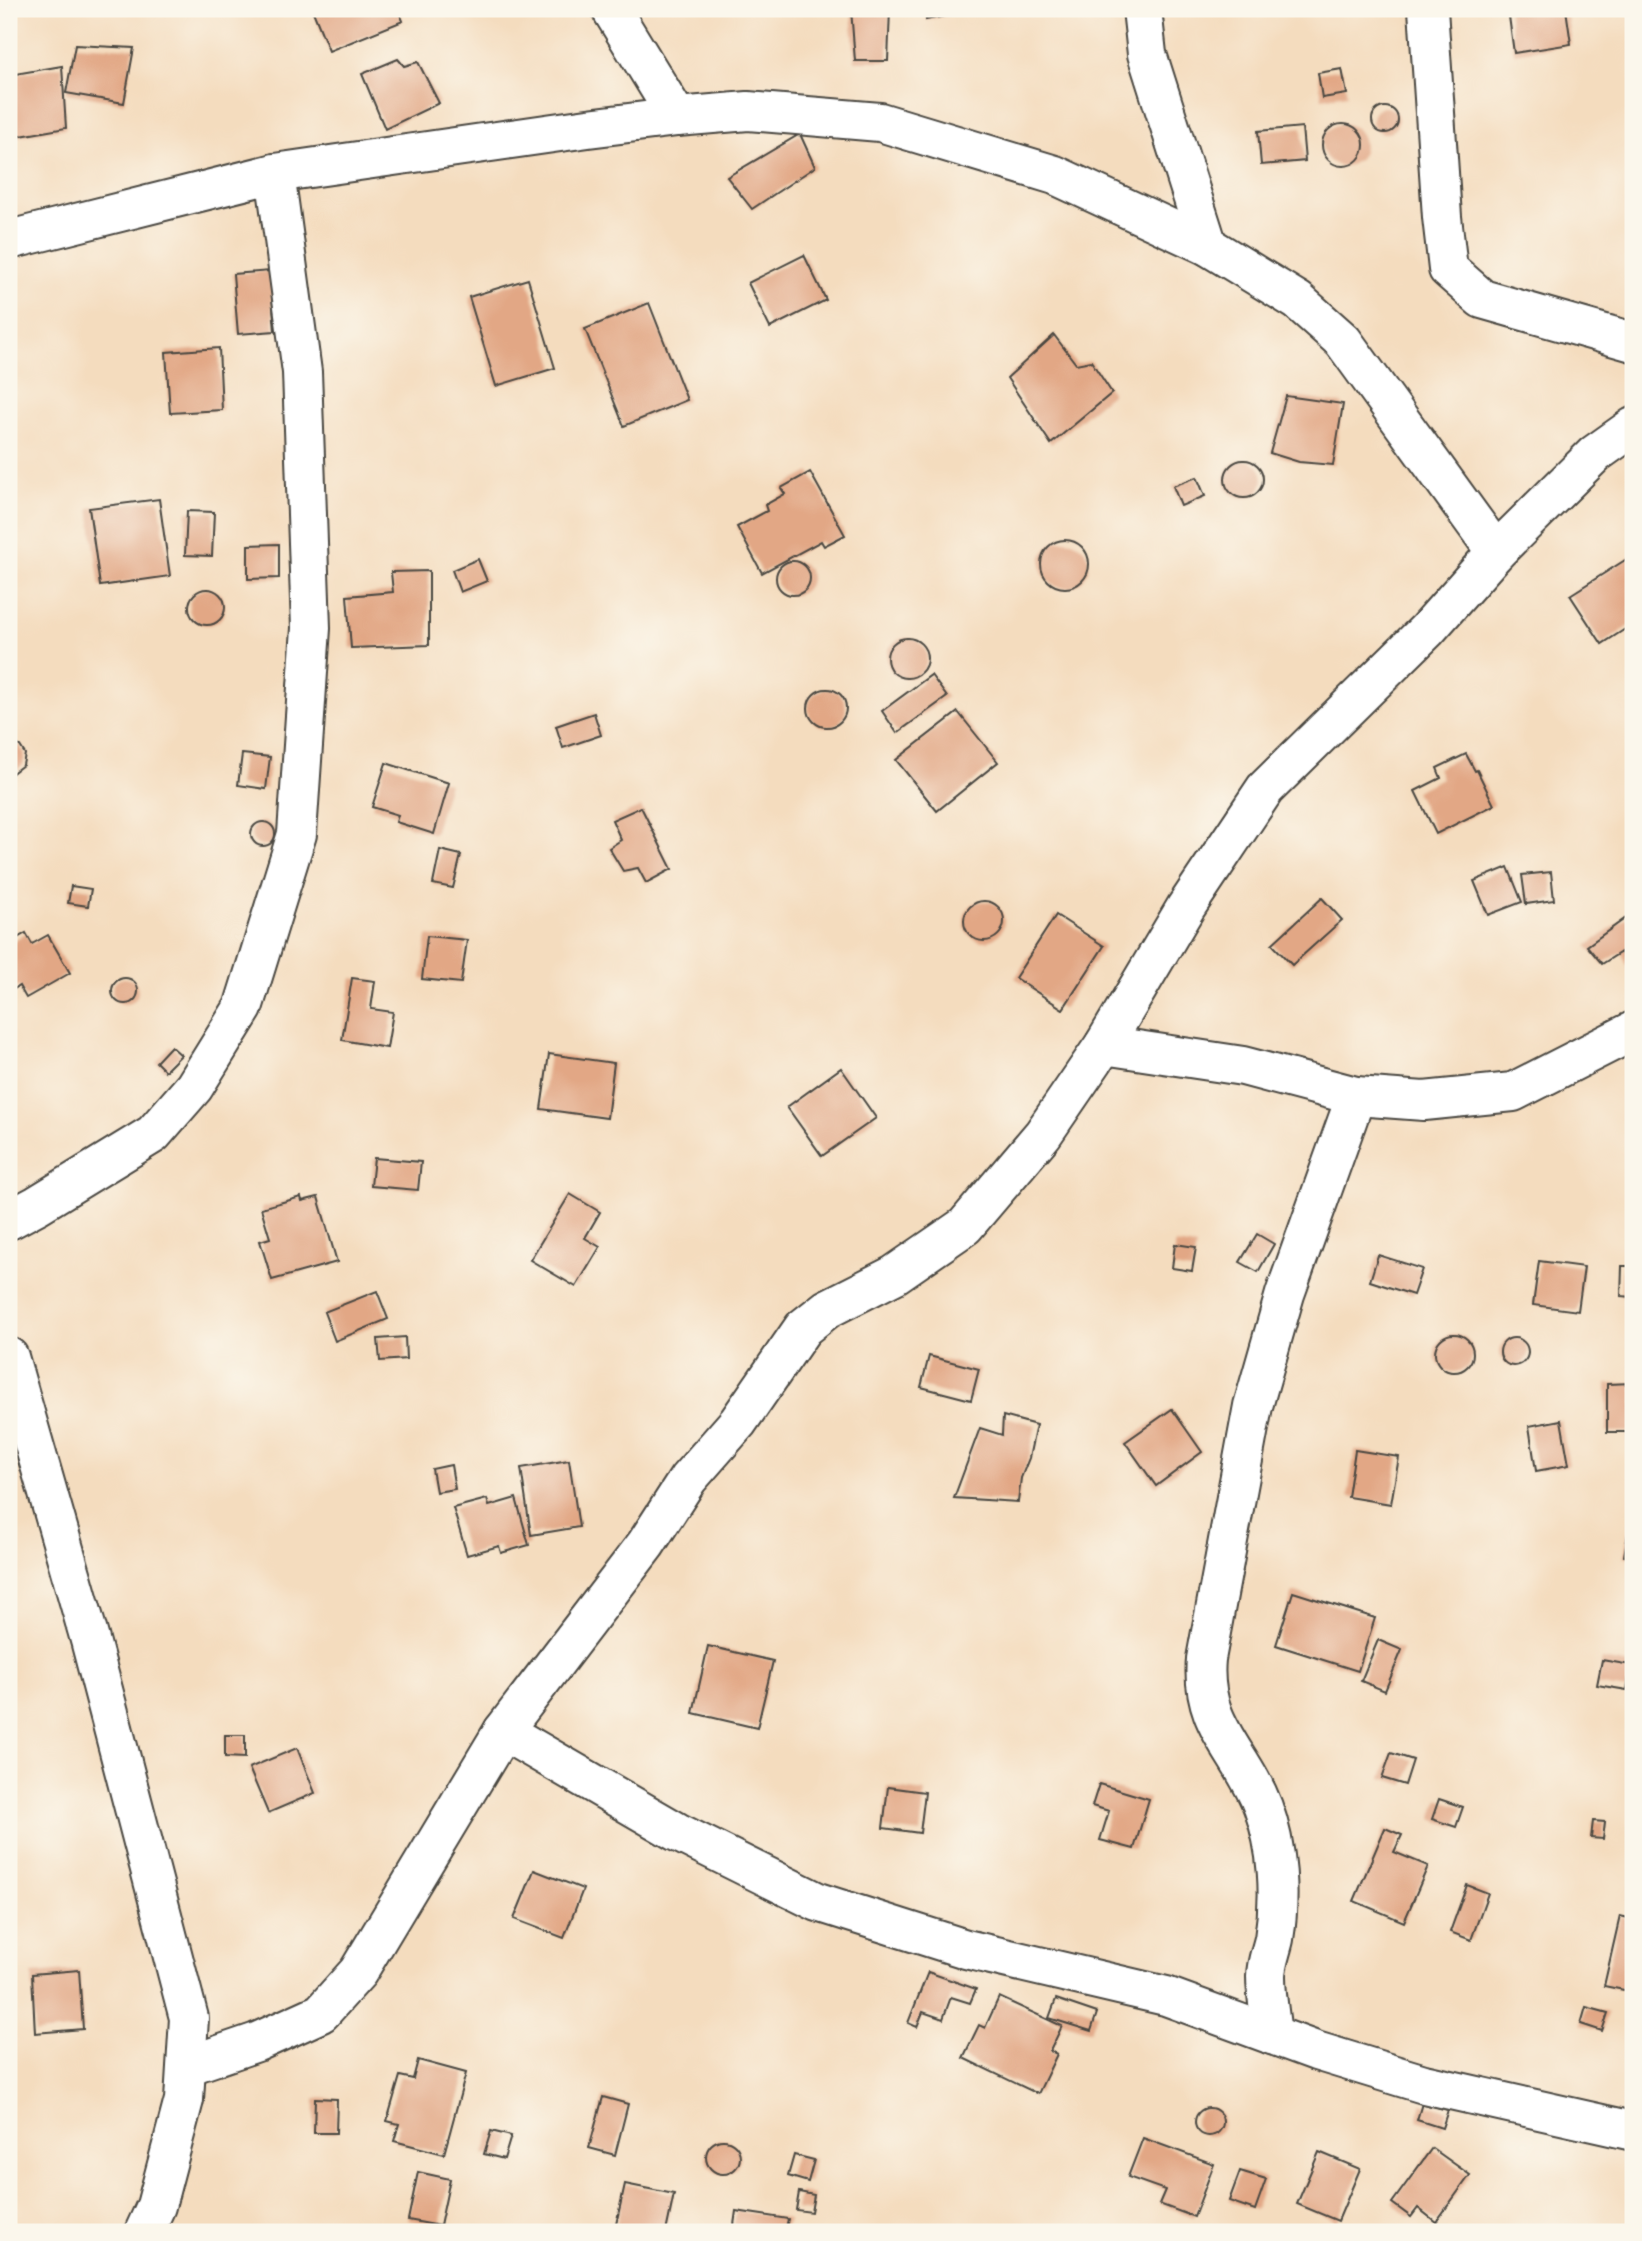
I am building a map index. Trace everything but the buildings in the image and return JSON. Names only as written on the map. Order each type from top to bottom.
[{"type":"street","points":[[611,9],[677,117]]},
{"type":"street","points":[[1142,9],[1147,54],[1208,246]]},
{"type":"street","points":[[1429,9],[1442,217],[1448,269],[1482,299],[1633,342]]},
{"type":"street","points":[[9,240],[275,173],[575,129],[748,111],[880,122],[1055,175],[1208,246],[1298,301],[1343,341],[1496,552]]},
{"type":"street","points":[[9,1220],[153,1134],[194,1087],[243,1008],[297,834],[311,628],[303,372],[275,173]]},
{"type":"street","points":[[187,2066],[257,2042],[321,2014],[358,1972],[503,1731],[646,1544],[688,1479],[738,1422],[803,1328],[827,1309],[894,1275],[965,1226],[1043,1134],[1104,1045],[1186,908],[1265,789],[1427,630],[1496,552],[1595,454],[1633,428]]},
{"type":"street","points":[[1104,1045],[1243,1066],[1356,1096],[1424,1101],[1513,1092],[1633,1031]]},
{"type":"street","points":[[1272,2035],[1266,1973],[1274,1938],[1278,1893],[1274,1841],[1262,1804],[1220,1731],[1207,1700],[1204,1681],[1254,1406],[1285,1294],[1356,1096]]},
{"type":"street","points":[[9,1357],[90,1640],[189,2018],[184,2100],[156,2206],[144,2232]]},
{"type":"street","points":[[503,1731],[677,1832],[818,1902],[967,1949],[1166,1996],[1316,2052],[1424,2084],[1633,2131]]}]
